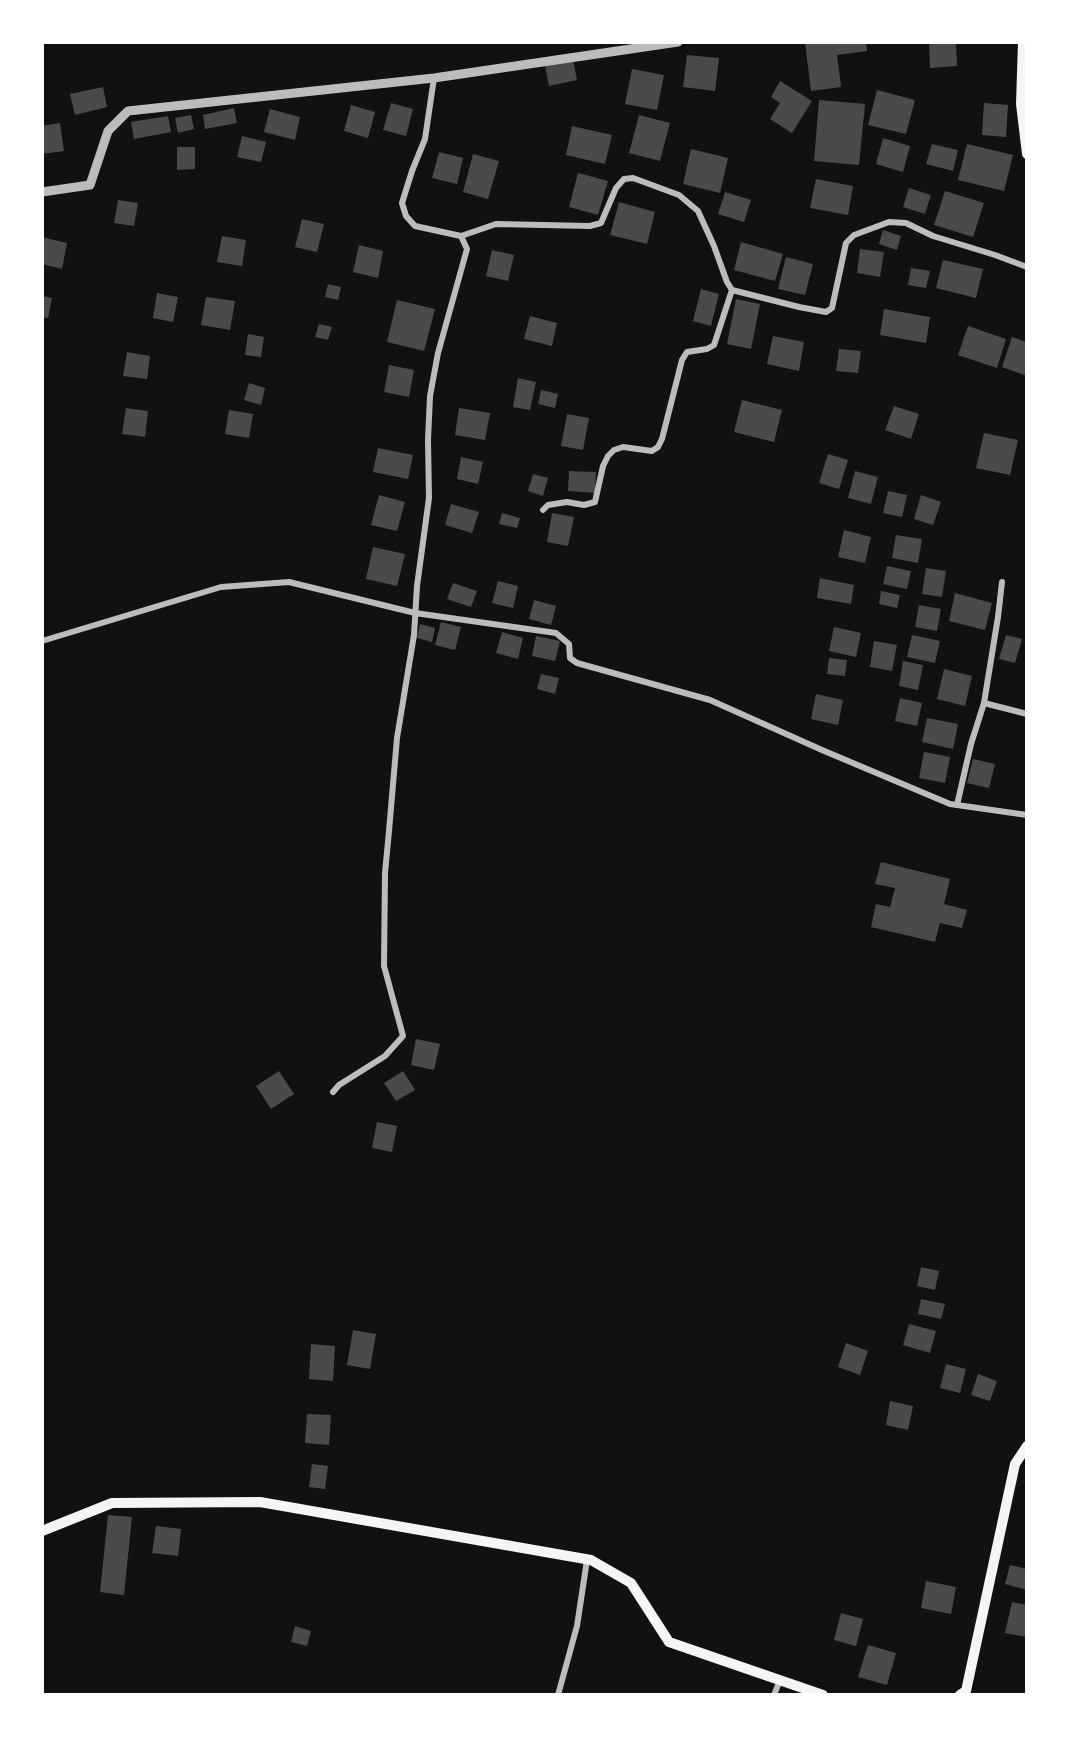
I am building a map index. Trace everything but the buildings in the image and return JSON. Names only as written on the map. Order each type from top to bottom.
[{"type":"main road","points":[[1025,44],[1021,104],[1027,154]]},
{"type":"main road","points":[[960,1695],[966,1690],[1015,1464],[1027,1446]]},
{"type":"main road","points":[[42,1531],[112,1503],[260,1502],[587,1560],[631,1583],[669,1642],[823,1695]]},
{"type":"street","points":[[42,192],[90,185],[108,131],[128,111],[434,78],[678,42]]},
{"type":"street","points":[[434,78],[425,139],[402,202],[406,216],[415,226],[461,236],[496,224],[590,226],[601,223],[616,188],[624,179],[633,178],[679,195],[698,211],[732,290],[800,307],[826,312],[832,308],[841,256],[846,243],[854,235],[890,222],[906,223],[933,236],[1027,267]]},
{"type":"street","points":[[333,1092],[385,1056],[403,1036],[384,966],[386,873],[397,738],[414,635],[429,498],[430,396],[438,353],[467,249],[461,236]]},
{"type":"street","points":[[543,510],[548,505],[567,502],[584,505],[595,502],[603,466],[614,450],[623,447],[652,451],[658,447],[682,360],[687,352],[707,349],[714,345],[732,290]]},
{"type":"street","points":[[42,641],[221,587],[289,582],[415,613],[556,633],[569,644],[570,658],[576,663],[710,700],[950,804],[1027,815]]},
{"type":"street","points":[[957,805],[971,744],[984,704],[1002,582]]},
{"type":"street","points":[[984,704],[1027,714]]},
{"type":"street","points":[[558,1695],[577,1626],[587,1560]]},
{"type":"street","points":[[774,1695],[780,1680]]}]
